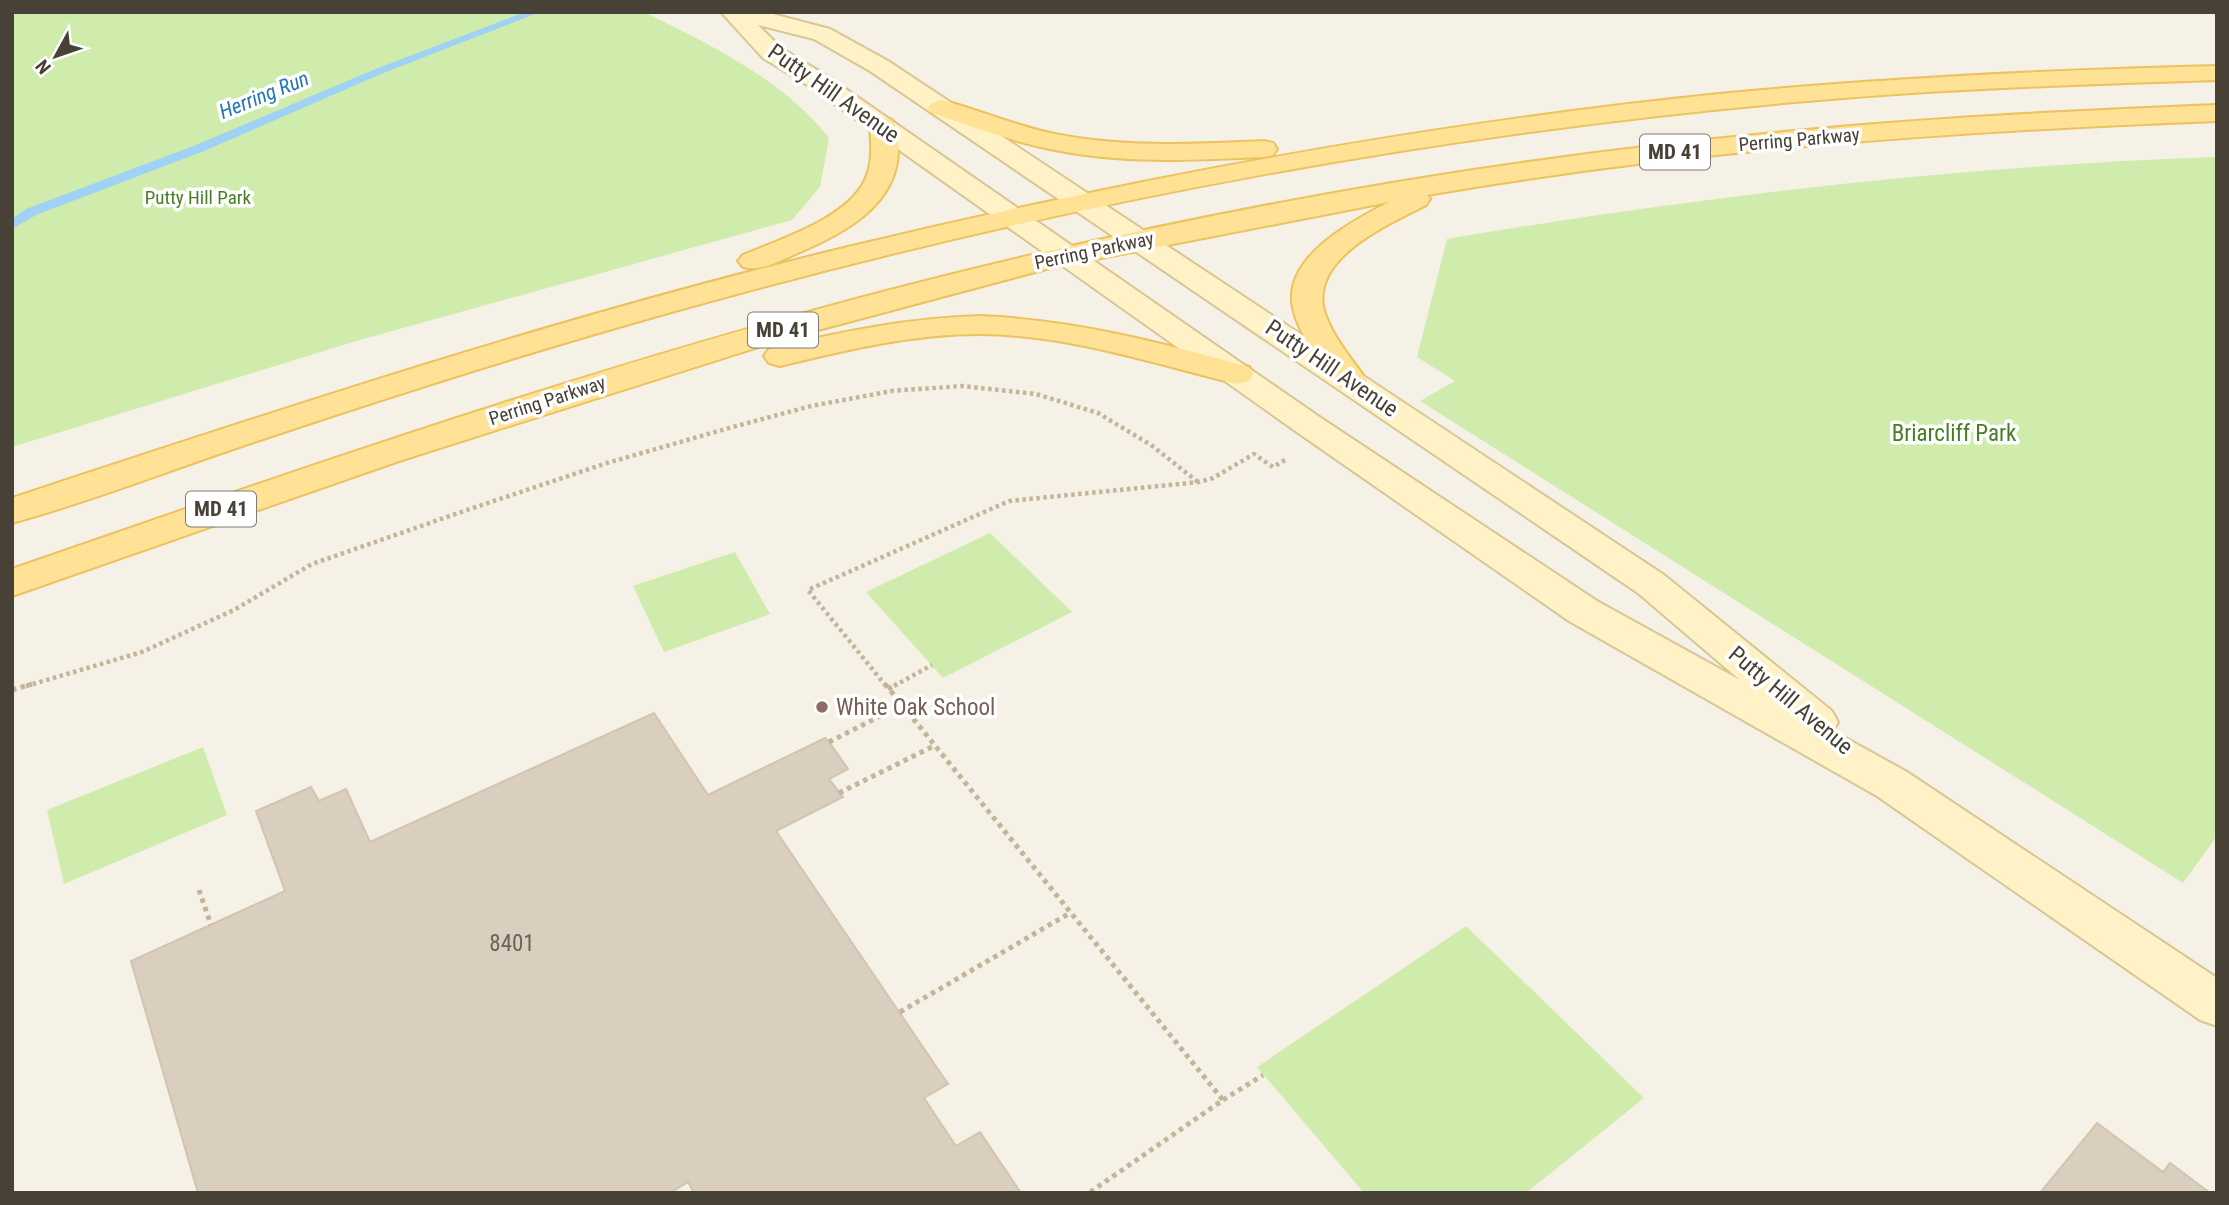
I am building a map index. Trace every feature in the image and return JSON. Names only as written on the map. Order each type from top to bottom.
[{"type":"main road","name":"Perring Parkway","points":[[12,511],[423,375],[627,315],[844,257],[1013,217],[1403,143],[1586,118],[1767,98],[1966,82],[2217,73]]},
{"type":"main road","points":[[941,108],[1028,136],[1129,151],[1193,152],[1403,143]]},
{"type":"main road","name":"Perring Parkway","points":[[12,583],[430,437],[650,367],[871,305],[1140,240],[1440,185],[1624,157],[1806,138],[2026,122],[2217,113]]},
{"type":"main road","points":[[627,315],[810,237],[846,216],[866,200],[880,179],[885,156],[883,126]]},
{"type":"main road","points":[[1351,381],[1308,307],[1307,282],[1321,260],[1354,233],[1440,185]]},
{"type":"main road","points":[[430,437],[881,332],[945,326],[1018,327],[1084,334],[1237,374]]},
{"type":"street","name":"Putty Hill Avenue","points":[[734,12],[822,34],[879,66],[1651,584],[1892,784]]},
{"type":"street","name":"Putty Hill Avenue","points":[[734,12],[772,53],[818,81],[1237,374],[1583,611],[1892,784],[2217,1005]]},
{"type":"path","points":[[12,690],[142,652],[234,610],[313,564],[467,510],[607,463],[729,428],[811,406],[892,391],[962,386],[1036,394],[1098,413],[1151,445],[1199,482]]},
{"type":"path","points":[[1223,1101],[808,590],[1009,501],[1199,482],[1213,478],[1254,454],[1273,467],[1286,460]]},
{"type":"path","points":[[888,689],[932,665]]},
{"type":"path","points":[[829,742],[900,706]]},
{"type":"path","points":[[839,793],[934,746]]},
{"type":"path","points":[[199,890],[211,925]]},
{"type":"path","points":[[900,1012],[1070,913]]},
{"type":"path","points":[[1089,1193],[1263,1075]]},
{"type":"green space","name":"Putty Hill Park","points":[[12,12],[644,12],[744,65],[790,98],[811,117],[829,138],[820,187],[792,220],[353,342],[12,447]]},
{"type":"green space","name":"Briarcliff Park","points":[[2217,157],[2217,836],[2183,883],[1420,401],[1455,381],[1417,357],[1447,239],[1639,209],[1831,185],[2120,161]]},
{"type":"green space","points":[[990,533],[1072,612],[943,678],[866,592]]},
{"type":"green space","points":[[735,552],[770,614],[664,652],[633,586]]},
{"type":"green space","points":[[203,747],[227,815],[64,884],[47,810]]},
{"type":"green space","points":[[1466,926],[1644,1098],[1526,1193],[1364,1193],[1257,1067]]},
{"type":"building","points":[[654,713],[708,795],[825,738],[829,742],[848,769],[829,779],[843,797],[776,831],[948,1084],[924,1098],[956,1146],[980,1132],[1021,1193],[694,1193],[688,1182],[670,1193],[198,1193],[131,961],[285,891],[256,811],[311,787],[319,801],[346,789],[370,842]]},
{"type":"building","points":[[2097,1123],[2163,1172],[2170,1163],[2210,1193],[2040,1193]]},
{"type":"waterway","name":"Herring Run","points":[[12,225],[31,212],[200,148],[377,72],[535,12]]},
{"type":"place","name":"White Oak School","points":[[822,707]]}]
